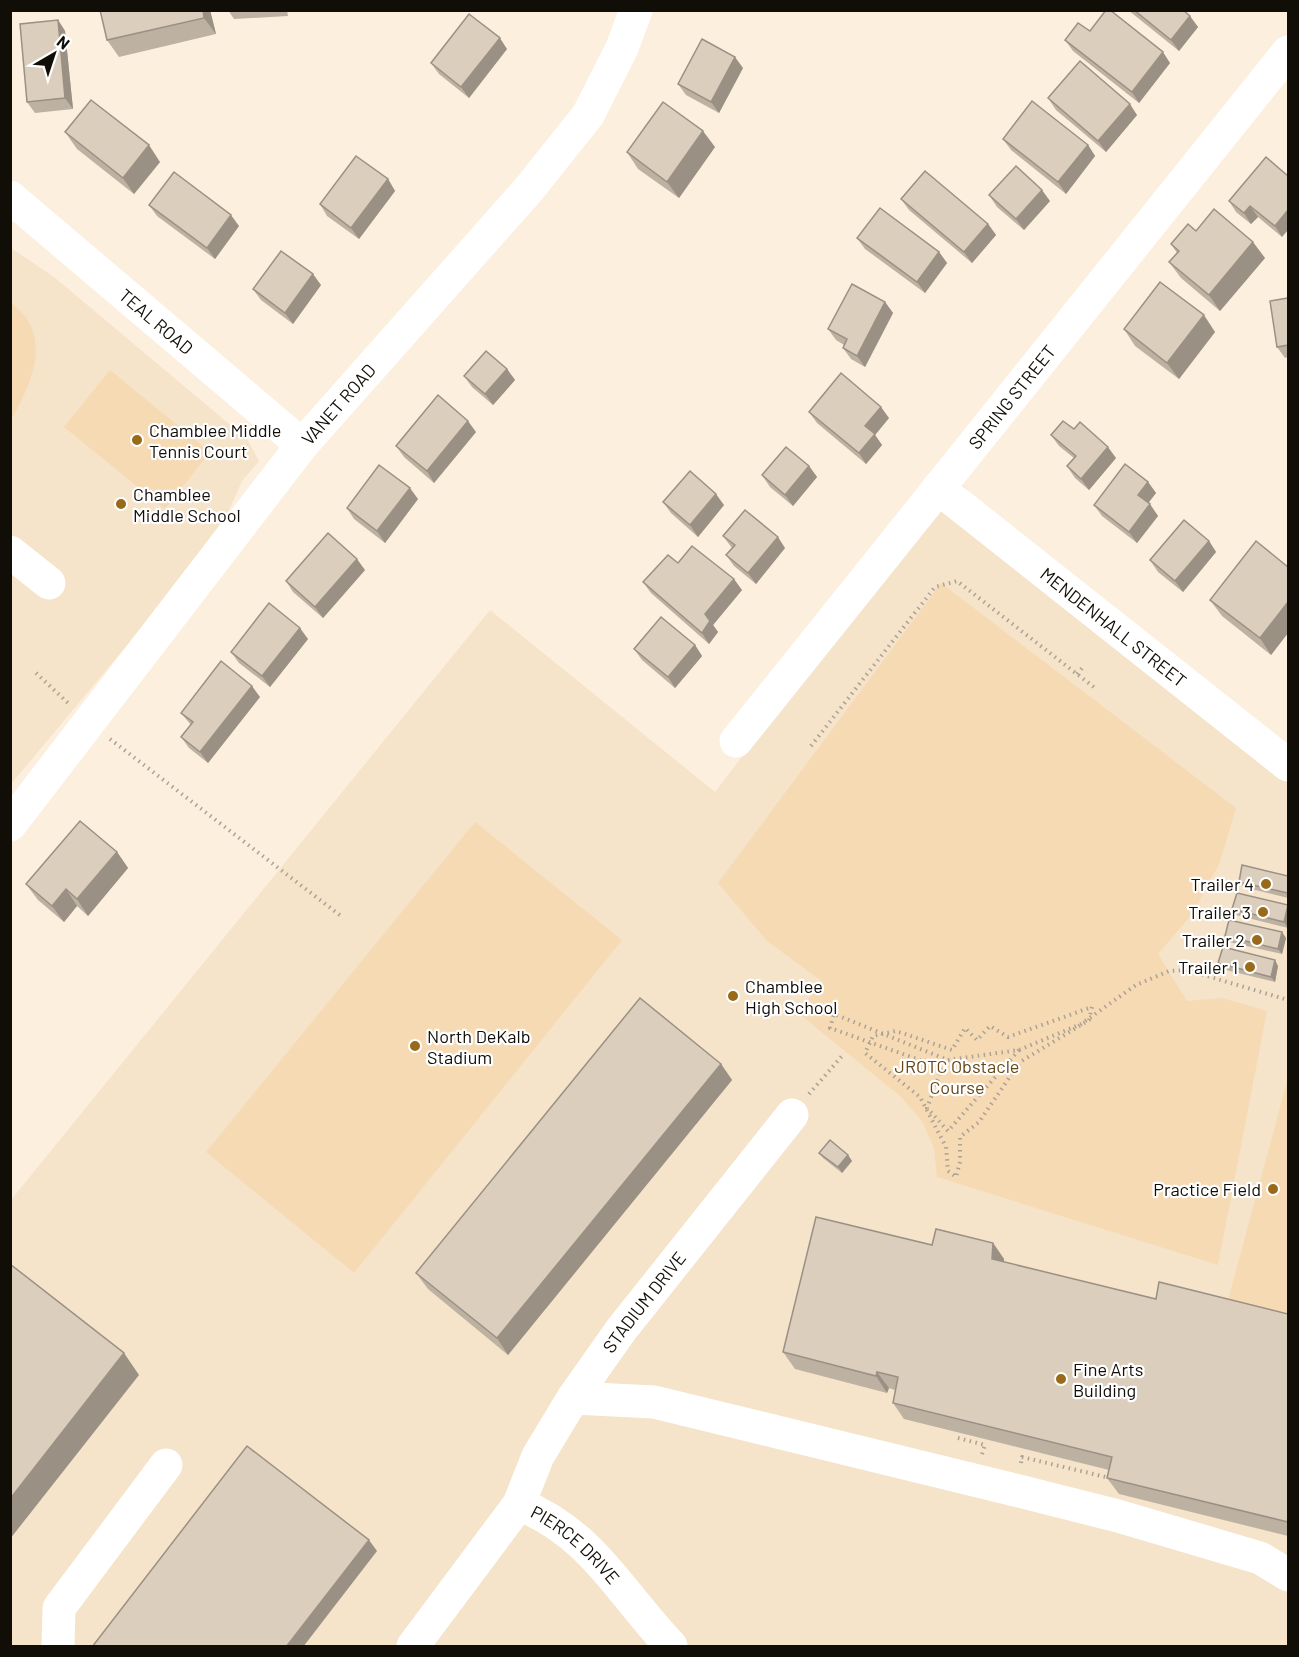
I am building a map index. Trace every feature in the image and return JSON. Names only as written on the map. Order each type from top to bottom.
[{"type":"street","name":"VANET ROAD","points":[[10,825],[302,445],[529,189],[588,115],[622,48],[636,10]]},
{"type":"street","name":"SPRING STREET","points":[[736,741],[1288,52]]},
{"type":"street","name":"TEAL ROAD","points":[[10,197],[302,445]]},
{"type":"street","name":"MENDENHALL STREET","points":[[938,488],[1288,765]]},
{"type":"street","points":[[10,552],[49,583]]},
{"type":"street","name":"STADIUM DRIVE","points":[[519,1504],[538,1456],[573,1398],[621,1330],[792,1115]]},
{"type":"street","points":[[573,1398],[654,1402],[1118,1515],[1260,1558],[1288,1575]]},
{"type":"street","points":[[58,1647],[59,1608],[166,1465]]},
{"type":"street","name":"PIERCE DRIVE","points":[[413,1647],[519,1504],[544,1515],[594,1553],[671,1647]]},
{"type":"path","points":[[811,746],[935,587],[957,581],[1095,688]]},
{"type":"path","points":[[1077,674],[1084,666]]},
{"type":"path","points":[[36,673],[75,710]]},
{"type":"path","points":[[107,736],[340,916]]},
{"type":"path","points":[[1019,1050],[948,1131],[927,1108],[942,1068],[830,1028],[834,1014],[948,1060],[1019,1050],[1090,1017],[1136,985],[1169,971],[1187,970],[1288,1000]]},
{"type":"path","points":[[1092,1007],[1090,1017],[1089,1020],[1020,1062],[979,1122],[960,1137],[960,1162],[956,1177],[948,1171],[946,1147],[920,1097],[865,1053],[873,1036],[896,1031],[952,1050],[965,1028],[977,1040],[990,1026],[1008,1037],[1092,1007]]},
{"type":"path","points":[[792,1115],[842,1056]]},
{"type":"path","points":[[1020,1466],[1022,1457],[1120,1481]]},
{"type":"shaded area","name":"Chamblee Middle School","points":[[11,248],[54,277],[247,439],[259,461],[242,481],[221,528],[11,784]]},
{"type":"shaded area","name":"Chamblee High School","points":[[956,478],[1037,561],[1288,755],[1288,1646],[11,1646],[11,1200],[490,610],[715,792]]},
{"type":"green space","points":[[11,302],[27,319],[36,345],[29,384],[11,420]]},
{"type":"green space","name":"Chamblee Middle Tennis Court","points":[[110,370],[210,452],[165,509],[64,427]]},
{"type":"green space","name":"JROTC Obstacle Course","points":[[941,583],[1236,808],[1220,862],[1193,913],[1158,954],[1187,1001],[1223,998],[1267,1011],[1218,1265],[937,1177],[934,1148],[922,1121],[900,1096],[797,1012],[823,982],[767,941],[718,883]]},
{"type":"green space","name":"North DeKalb Stadium","points":[[475,822],[622,940],[354,1273],[206,1152]]},
{"type":"green space","name":"Practice Field","points":[[1288,1078],[1288,1317],[1228,1300]]},
{"type":"building","points":[[100,10],[203,10],[204,18],[107,40]]},
{"type":"building","points":[[1106,10],[1110,10],[1163,52],[1132,92],[1065,40],[1078,23],[1090,31]]},
{"type":"building","points":[[1134,10],[1183,10],[1190,16],[1171,40]]},
{"type":"building","points":[[469,14],[500,38],[461,87],[431,63]]},
{"type":"building","points":[[58,20],[65,98],[27,102],[20,24]]},
{"type":"building","points":[[702,39],[735,57],[711,102],[678,84]]},
{"type":"building","points":[[1080,61],[1130,104],[1098,141],[1048,98]]},
{"type":"building","points":[[91,100],[149,145],[123,178],[65,132]]},
{"type":"building","points":[[1032,101],[1088,145],[1058,182],[1003,139]]},
{"type":"building","points":[[663,102],[703,131],[667,182],[627,152]]},
{"type":"building","points":[[356,156],[388,179],[351,228],[320,204]]},
{"type":"building","points":[[1266,157],[1288,176],[1288,210],[1275,226],[1250,206],[1244,213],[1229,201]]},
{"type":"building","points":[[1016,166],[1042,190],[1016,219],[989,195]]},
{"type":"building","points":[[925,171],[988,224],[964,252],[901,199]]},
{"type":"building","points":[[174,172],[231,215],[207,248],[149,205]]},
{"type":"building","points":[[880,208],[939,252],[917,282],[857,238]]},
{"type":"building","points":[[1214,209],[1253,242],[1209,295],[1169,262],[1179,251],[1171,244],[1188,224],[1196,231]]},
{"type":"building","points":[[281,251],[313,274],[285,313],[253,289]]},
{"type":"building","points":[[1160,282],[1204,315],[1167,363],[1124,329]]},
{"type":"building","points":[[852,284],[885,302],[857,356],[843,348],[847,339],[828,329]]},
{"type":"building","points":[[1288,298],[1288,345],[1277,347],[1270,301]]},
{"type":"building","points":[[486,351],[507,369],[485,394],[464,376]]},
{"type":"building","points":[[841,373],[881,407],[865,426],[875,434],[859,453],[809,412]]},
{"type":"building","points":[[438,395],[468,421],[427,471],[396,446]]},
{"type":"building","points":[[1063,421],[1074,429],[1080,422],[1108,447],[1081,479],[1067,466],[1076,456],[1051,435]]},
{"type":"building","points":[[786,447],[809,466],[785,495],[762,475]]},
{"type":"building","points":[[1125,464],[1148,482],[1138,495],[1150,504],[1129,532],[1094,505]]},
{"type":"building","points":[[379,465],[410,488],[377,531],[347,508]]},
{"type":"building","points":[[690,471],[716,494],[690,525],[663,502]]},
{"type":"building","points":[[745,510],[778,537],[748,573],[726,555],[735,545],[723,536]]},
{"type":"building","points":[[1184,520],[1209,541],[1175,581],[1150,560]]},
{"type":"building","points":[[328,533],[357,559],[315,607],[286,581]]},
{"type":"building","points":[[1256,541],[1288,567],[1288,602],[1260,638],[1210,600]]},
{"type":"building","points":[[692,546],[734,579],[705,614],[710,621],[702,633],[643,582],[668,555],[678,563]]},
{"type":"building","points":[[269,603],[300,628],[262,676],[231,652]]},
{"type":"building","points":[[661,617],[695,645],[668,677],[634,649]]},
{"type":"building","points":[[221,661],[252,686],[200,752],[181,737],[193,722],[181,713]]},
{"type":"building","points":[[80,821],[117,852],[77,899],[66,889],[52,906],[26,884]]},
{"type":"building","name":"Trailer 4","points":[[1242,865],[1288,876],[1288,893],[1239,882]]},
{"type":"building","name":"Trailer 3","points":[[1237,893],[1288,905],[1284,922],[1232,909]]},
{"type":"building","name":"Trailer 2","points":[[1229,920],[1282,932],[1278,949],[1225,936]]},
{"type":"building","name":"Trailer 1","points":[[1223,947],[1275,960],[1271,977],[1218,963]]},
{"type":"building","points":[[640,998],[721,1064],[497,1338],[416,1273]]},
{"type":"building","points":[[830,1140],[848,1155],[838,1167],[819,1153]]},
{"type":"building","name":"Fine Arts Building","points":[[816,1217],[932,1245],[936,1229],[993,1243],[992,1259],[1156,1299],[1159,1282],[1288,1314],[1288,1522],[1107,1478],[1112,1457],[893,1403],[898,1377],[877,1372],[876,1376],[783,1352]]},
{"type":"building","points":[[10,1264],[124,1353],[10,1499]]},
{"type":"building","points":[[247,1446],[369,1540],[286,1647],[92,1647]]},
{"type":"place","name":"Chamblee Middle Tennis Court","points":[[137,440]]},
{"type":"place","name":"Chamblee Middle School","points":[[121,504]]},
{"type":"place","name":"Trailer 4","points":[[1266,884]]},
{"type":"place","name":"Trailer 3","points":[[1263,912]]},
{"type":"place","name":"Trailer 2","points":[[1257,940]]},
{"type":"place","name":"Trailer 1","points":[[1250,967]]},
{"type":"place","name":"Chamblee High School","points":[[733,996]]},
{"type":"place","name":"North DeKalb Stadium","points":[[415,1046]]},
{"type":"place","name":"Practice Field","points":[[1273,1189]]},
{"type":"place","name":"Fine Arts Building","points":[[1061,1379]]}]
